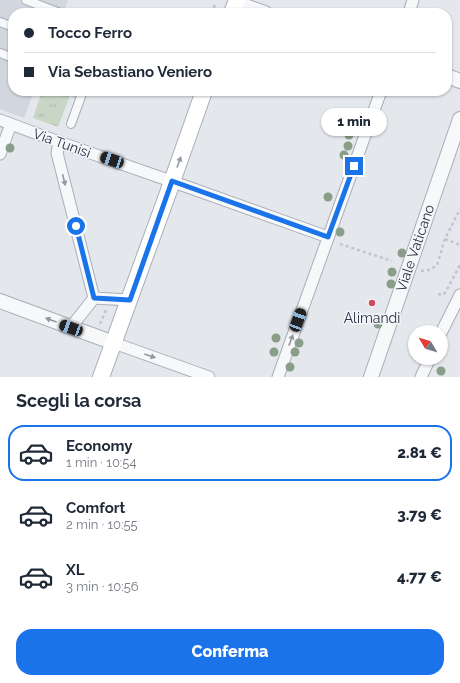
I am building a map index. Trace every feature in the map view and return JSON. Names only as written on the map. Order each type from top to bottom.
[{"type":"main road","points":[[101,377],[202,96]]},
{"type":"street","points":[[26,0],[47,8]]},
{"type":"street","points":[[233,4],[248,8]]},
{"type":"street","points":[[71,124],[81,96]]},
{"type":"street","points":[[278,377],[379,96]]},
{"type":"street","name":"Viale Vaticano","points":[[371,377],[460,119]]},
{"type":"street","name":"Via Tunisi","points":[[0,120],[328,237]]},
{"type":"street","points":[[0,154],[11,124]]},
{"type":"street","points":[[60,142],[57,153],[94,298]]},
{"type":"street","points":[[445,325],[460,295]]},
{"type":"street","points":[[94,298],[130,300]]},
{"type":"street","points":[[71,328],[94,298]]},
{"type":"street","points":[[0,301],[209,377]]},
{"type":"street","points":[[421,377],[427,365]]},
{"type":"path","points":[[421,270],[430,270],[437,265],[445,239],[460,209]]},
{"type":"path","points":[[445,239],[460,245]]},
{"type":"path","points":[[340,244],[392,261]]},
{"type":"path","points":[[438,294],[442,295],[445,293],[460,265]]},
{"type":"path","points":[[99,327],[107,306]]},
{"type":"shaded area","points":[[0,0],[68,0],[65,8],[8,8],[8,96],[32,96],[24,118],[0,109]]},
{"type":"green space","points":[[40,96],[70,96],[58,127],[33,118]]},
{"type":"green space","points":[[70,96],[81,96],[80,100]]},
{"type":"place","name":"Alimandi","points":[[372,303]]},
{"type":"route","points":[[76,226],[94,298],[130,300],[172,181],[328,237],[354,166]]}]
